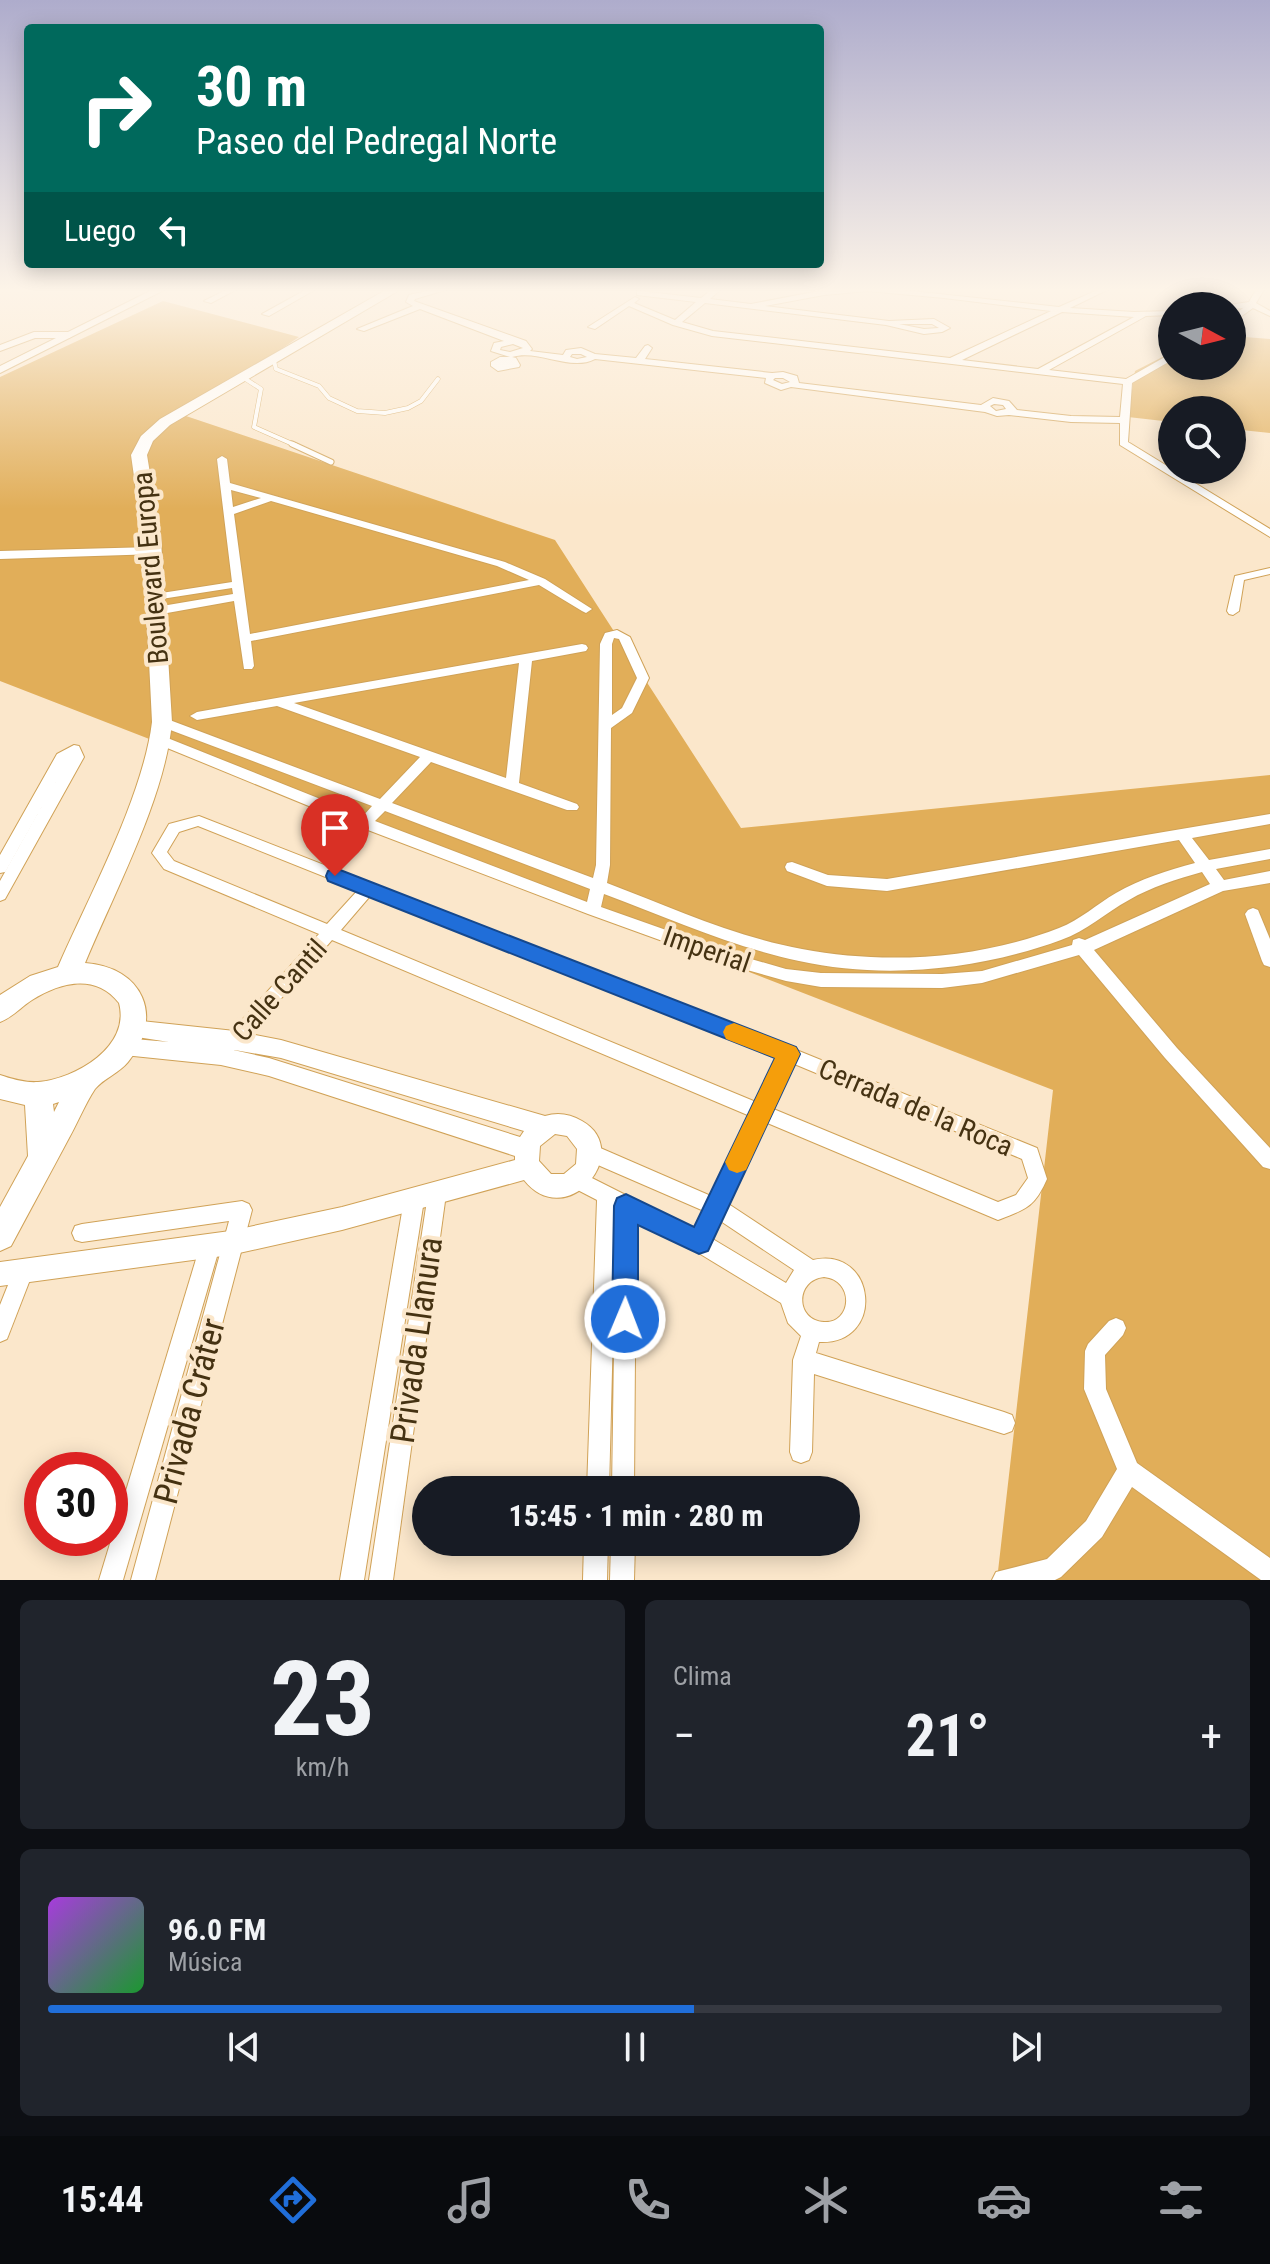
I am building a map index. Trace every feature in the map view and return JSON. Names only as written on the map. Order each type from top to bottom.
[{"type":"main road","name":"Boulevard Europa","points":[[67,975],[136,814],[161,731],[152,546],[139,455],[146,439],[165,422],[273,362]]},
{"type":"main road","points":[[0,1011],[26,989],[67,975],[92,974],[112,980],[127,992],[134,1009],[127,1038],[106,1065],[86,1080],[62,1090],[38,1094],[15,1093],[0,1087]]},
{"type":"main road","points":[[0,1236],[86,1080]]},
{"type":"main road","points":[[38,1094],[43,1160]]},
{"type":"street","points":[[620,362],[770,379],[781,387],[794,382],[986,406],[997,401],[1010,410],[1071,419],[1123,420]]},
{"type":"street","points":[[642,362],[668,368]]},
{"type":"street","points":[[950,362],[1128,382],[1158,364]]},
{"type":"street","points":[[1039,372],[1058,362]]},
{"type":"street","points":[[1128,382],[1123,443],[1270,534]]},
{"type":"street","points":[[222,459],[248,666]]},
{"type":"street","points":[[226,485],[501,564],[541,581],[586,609]]},
{"type":"street","points":[[229,512],[252,502],[280,500]]},
{"type":"street","points":[[0,555],[152,546]]},
{"type":"street","points":[[1233,611],[1239,578],[1270,571]]},
{"type":"street","points":[[244,639],[541,581]]},
{"type":"street","points":[[156,604],[238,590]]},
{"type":"street","points":[[593,910],[596,885],[603,865],[604,727],[606,644],[609,636],[617,634],[624,637],[643,678],[627,710],[604,727]]},
{"type":"street","points":[[197,716],[582,648]]},
{"type":"street","points":[[512,786],[526,658]]},
{"type":"street","points":[[278,702],[572,807]]},
{"type":"street","points":[[161,731],[380,803],[732,936],[799,955],[845,962],[934,962],[976,958],[1069,931],[1130,892],[1205,864],[1270,854]]},
{"type":"street","name":"Imperial","points":[[161,731],[365,823],[593,910],[732,960],[786,975],[821,980],[886,982],[982,977],[1083,948],[1220,886],[1270,877]]},
{"type":"street","points":[[0,868],[62,757],[74,749],[77,757],[0,895]]},
{"type":"street","points":[[365,823],[380,803],[428,757]]},
{"type":"street","points":[[792,867],[827,880],[887,885],[1270,819]]},
{"type":"street","name":"Cerrada de la Roca","points":[[199,821],[368,889],[788,1054],[1030,1154],[1038,1179],[1023,1201],[998,1211],[169,865],[159,853],[174,828],[199,821]]},
{"type":"street","points":[[1182,834],[1220,886]]},
{"type":"street","name":"Calle Cantil","points":[[228,1048],[368,889]]},
{"type":"street","points":[[1253,914],[1270,961]]},
{"type":"street","points":[[1069,931],[1171,1053],[1270,1161]]},
{"type":"street","points":[[127,1038],[228,1048],[275,1058],[437,1108],[546,1127],[566,1125],[576,1129],[589,1143],[591,1153],[584,1172],[575,1179],[554,1184],[534,1176],[526,1158],[530,1140],[546,1127]]},
{"type":"street","points":[[699,1242],[788,1054]]},
{"type":"street","points":[[437,1108],[526,1158]]},
{"type":"street","points":[[591,1153],[716,1207],[810,1269],[835,1270],[847,1278],[857,1301],[856,1314],[839,1331],[813,1329],[797,1316],[791,1297],[793,1285],[800,1275],[810,1269]]},
{"type":"street","points":[[0,1332],[7,1276],[222,1244],[425,1197],[526,1158]]},
{"type":"street","points":[[575,1179],[699,1242],[791,1297]]},
{"type":"street","name":"Privada Llanura","points":[[381,1580],[406,1403],[425,1197]]},
{"type":"street","name":"Privada Llanura","points":[[352,1580],[380,1403],[425,1197]]},
{"type":"street","points":[[598,1476],[601,1375],[617,1201]]},
{"type":"street","points":[[617,1201],[625,1375],[623,1476]]},
{"type":"street","points":[[82,1233],[242,1210],[222,1244]]},
{"type":"street","name":"Privada Cráter","points":[[111,1580],[146,1461],[222,1244]]},
{"type":"street","name":"Privada Cráter","points":[[143,1580],[175,1462],[222,1244]]},
{"type":"street","points":[[1116,1328],[1095,1351],[1095,1389],[1129,1471],[1270,1572]]},
{"type":"street","points":[[801,1452],[804,1360],[813,1329]]},
{"type":"street","points":[[804,1360],[1004,1423]]},
{"type":"street","points":[[601,1375],[625,1375]]},
{"type":"street","points":[[380,1403],[406,1403]]},
{"type":"street","points":[[146,1461],[175,1462]]},
{"type":"street","points":[[1004,1580],[1053,1569],[1094,1529],[1129,1471]]},
{"type":"street","points":[[595,1574],[622,1575]]},
{"type":"lane","points":[[274,362],[276,369],[319,386],[329,398],[357,411],[385,413],[408,408],[421,401],[438,379]]},
{"type":"lane","points":[[244,378],[261,389],[254,427],[331,462]]},
{"type":"shaded area","points":[[33,362],[262,362],[183,415],[555,540],[741,828],[1270,775],[1270,1580],[997,1580],[1053,1090],[0,681],[0,377]]},
{"type":"shaded area","points":[[1158,362],[1158,380],[1246,380],[1246,362],[1270,362],[1270,433],[1246,430],[1246,396],[1158,396],[1158,420],[1128,417],[1135,371]]},
{"type":"slow traffic","points":[[734,1032],[788,1054],[737,1162]]},
{"type":"route","points":[[335,876],[788,1054],[699,1242],[626,1206],[625,1319]]}]
